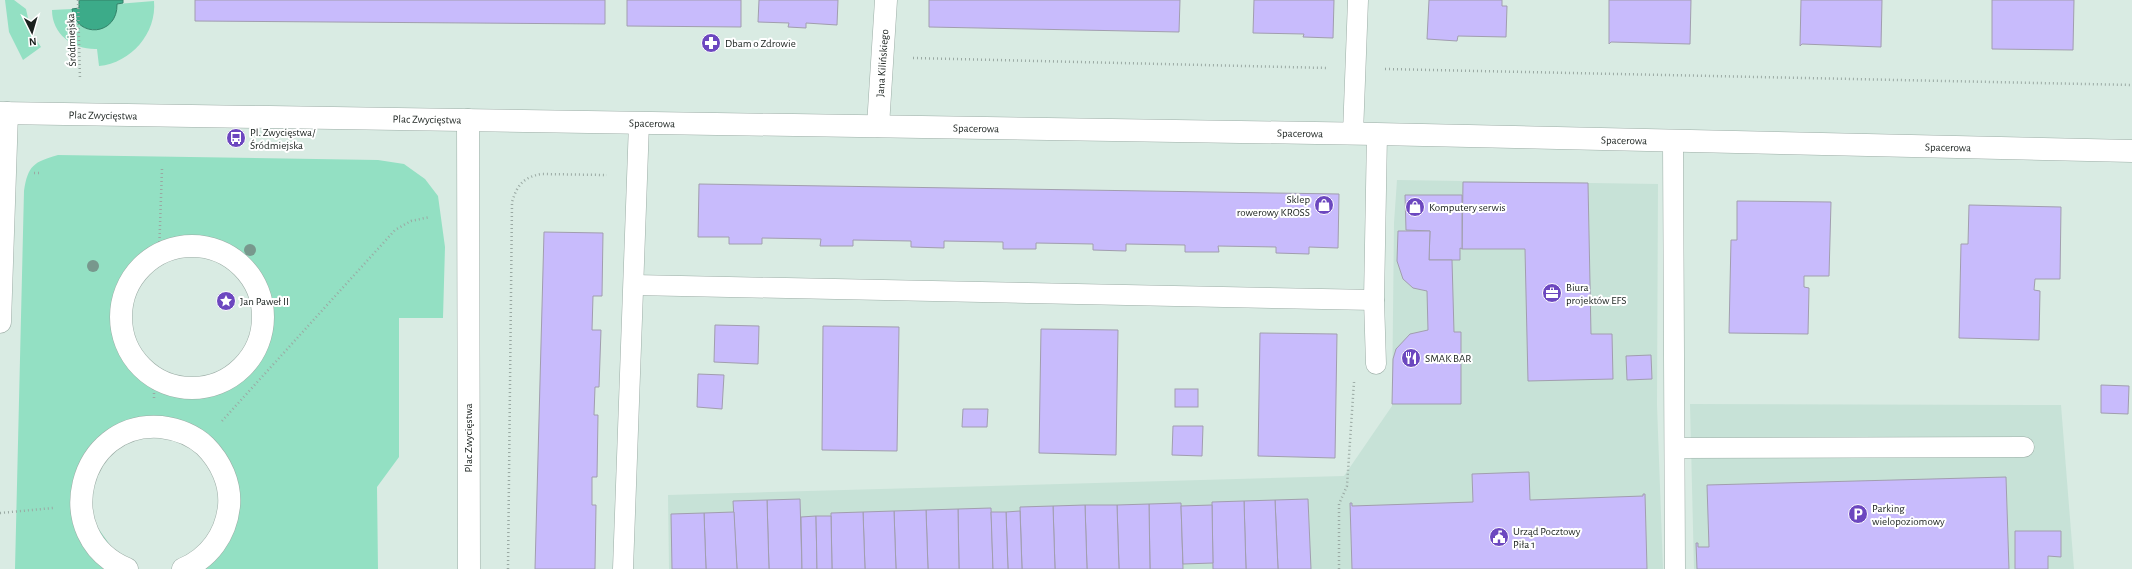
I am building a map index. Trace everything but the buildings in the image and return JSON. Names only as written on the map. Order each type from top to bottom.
[{"type":"street","name":"Jana Kilińskiego","points":[[878,126],[886,0]]},
{"type":"street","name":"Plac Zwycięstwa","points":[[0,322],[4,113],[468,120],[469,569]]},
{"type":"street","name":"Spacerowa","points":[[468,120],[1378,134],[1673,142],[2132,151]]},
{"type":"street","points":[[196,246],[212,249],[226,255],[239,264],[254,282],[260,296],[263,312],[261,336],[255,350],[246,363],[229,378],[215,384],[199,388],[176,387],[161,382],[148,374],[137,363],[129,351],[123,337],[121,322],[121,308],[125,293],[131,279],[141,268],[159,254],[181,247],[196,246]]},
{"type":"street","points":[[127,569],[107,558],[94,542],[85,524],[81,504],[83,485],[89,466],[100,451],[120,436],[143,428],[166,428],[179,431],[202,444],[215,458],[224,475],[229,493],[228,513],[222,531],[212,547],[198,561],[182,569]]},
{"type":"lane","points":[[1353,134],[1358,0]]},
{"type":"lane","points":[[623,569],[639,123]]},
{"type":"lane","points":[[1376,364],[1374,300],[1378,134]]},
{"type":"lane","points":[[1673,142],[1675,569]]},
{"type":"lane","points":[[634,285],[1374,300]]},
{"type":"lane","points":[[1675,448],[2024,447]]},
{"type":"path","name":"Śródmiejska","points":[[78,0],[80,80]]},
{"type":"path","points":[[911,58],[2132,85]]},
{"type":"path","points":[[159,254],[162,169]]},
{"type":"path","points":[[508,569],[512,220],[514,194],[524,180],[541,174],[638,176]]},
{"type":"path","points":[[202,444],[395,230],[411,221],[430,217]]},
{"type":"path","points":[[1339,569],[1339,504],[1347,486],[1353,384],[1376,364]]},
{"type":"path","points":[[0,513],[28,512],[81,504]]},
{"type":"shaded area","points":[[5,0],[14,0],[26,9],[31,32],[41,47],[23,60],[9,32]]},
{"type":"shaded area","points":[[79,0],[123,0],[123,3],[117,4],[116,15],[111,22],[104,28],[96,30],[88,29],[75,19],[72,9],[79,8]]},
{"type":"shaded area","points":[[154,1],[154,13],[151,24],[140,44],[131,53],[111,64],[99,66],[97,49],[88,49],[73,44],[60,34],[53,19],[52,10],[72,9],[75,19],[81,26],[96,30],[104,27],[110,22],[115,14],[117,4]]},
{"type":"shaded area","points":[[58,155],[378,160],[404,164],[425,179],[438,196],[445,247],[443,318],[399,318],[399,457],[377,487],[378,569],[183,569],[192,565],[229,503],[191,436],[115,438],[81,504],[127,569],[15,569],[24,191],[30,170],[43,160]],"holes":[[[196,246],[227,256],[248,274],[259,297],[262,323],[256,347],[242,368],[221,383],[192,388],[161,381],[138,365],[125,343],[121,317],[126,291],[141,269],[164,253]]]},
{"type":"shaded area","points":[[1397,180],[1658,184],[1657,405],[1663,569],[669,569],[668,495],[1344,476],[1392,406],[1394,223]]},
{"type":"shaded area","points":[[1690,404],[2061,405],[2074,569],[1694,569]]},
{"type":"place","name":"Dbam o Zdrowie","points":[[711,43]]},
{"type":"place","name":"Pl. Zwycięstwa/ Śródmiejska","points":[[236,138]]},
{"type":"place","name":"Sklep rowerowy KROSS","points":[[1324,205]]},
{"type":"place","name":"Komputery serwis","points":[[1415,207]]},
{"type":"place","name":"Biura projektów EFS","points":[[1552,293]]},
{"type":"place","name":"Jan Paweł II","points":[[226,301]]},
{"type":"place","name":"SMAK BAR","points":[[1411,358]]},
{"type":"place","name":"Parking wielopoziomowy","points":[[1858,514]]},
{"type":"place","name":"Urząd Pocztowy Piła 1","points":[[1499,537]]}]
